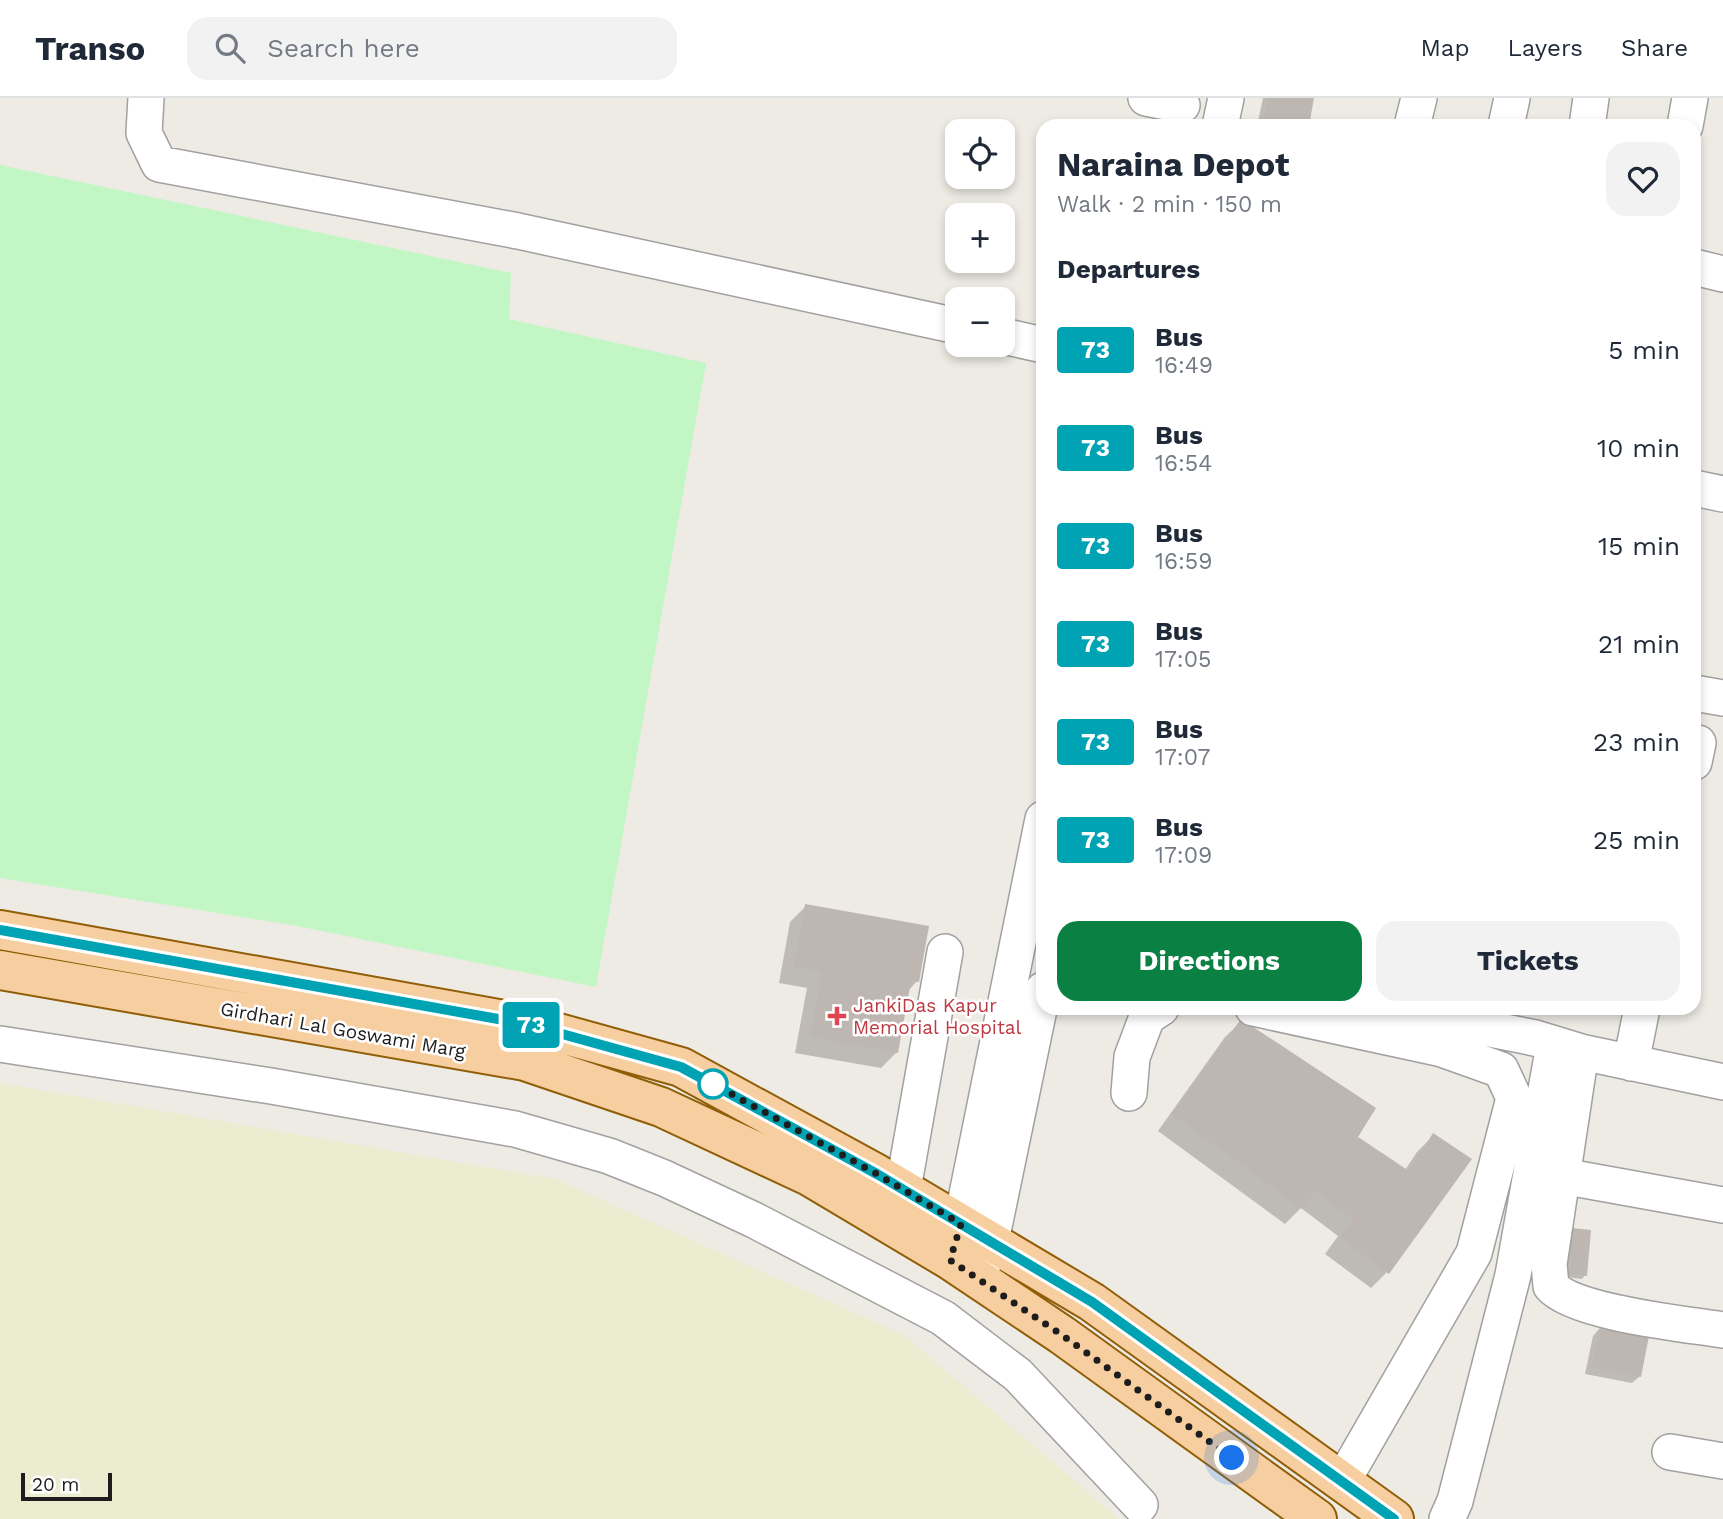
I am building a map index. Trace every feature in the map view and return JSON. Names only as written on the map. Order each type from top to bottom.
[{"type":"main road","name":"Girdhari Lal Goswami Marg","points":[[0,930],[526,1024],[681,1067],[903,1189],[1062,1335],[1317,1519]]},
{"type":"main road","name":"Girdhari Lal Goswami Marg","points":[[0,970],[524,1061],[661,1107],[970,1251],[1092,1302],[1394,1519]]},
{"type":"street","points":[[146,98],[145,133],[159,164],[518,231],[945,323]]},
{"type":"street","points":[[1146,98],[1181,110]]},
{"type":"street","points":[[1222,119],[1226,98]]},
{"type":"street","points":[[1414,119],[1419,98]]},
{"type":"street","points":[[1508,119],[1512,98]]},
{"type":"street","points":[[1588,119],[1591,98]]},
{"type":"street","points":[[1686,119],[1690,98]]},
{"type":"street","points":[[1701,269],[1723,274]]},
{"type":"street","points":[[1015,339],[1036,343]]},
{"type":"street","points":[[1701,489],[1723,494]]},
{"type":"street","points":[[1701,694],[1723,698]]},
{"type":"street","points":[[970,1251],[1036,860]]},
{"type":"street","points":[[903,1189],[946,952]]},
{"type":"street","points":[[970,1251],[1036,1015]]},
{"type":"street","points":[[1129,1093],[1132,1057],[1150,1015]]},
{"type":"street","points":[[1285,1015],[1442,1049],[1501,1070],[1514,1098],[1474,1253],[1342,1482]]},
{"type":"street","points":[[1427,1015],[1553,1036],[1631,1063],[1723,1082]]},
{"type":"street","points":[[1631,1063],[1641,1015]]},
{"type":"street","points":[[1553,1036],[1562,1176],[1549,1264],[1551,1286],[1565,1298],[1628,1315],[1723,1329]]},
{"type":"street","points":[[1447,1519],[1455,1501],[1513,1275],[1553,1036]]},
{"type":"street","points":[[0,1044],[271,1086],[515,1129],[553,1138],[631,1165],[754,1220],[943,1318],[1018,1375],[1140,1506]]},
{"type":"street","points":[[1562,1176],[1723,1205]]},
{"type":"street","points":[[1670,1452],[1723,1461]]},
{"type":"green space","points":[[0,165],[511,273],[509,319],[706,363],[596,987],[292,925],[0,878]]},
{"type":"green space","points":[[0,1083],[555,1179],[904,1335],[1119,1519],[0,1519]]},
{"type":"building","points":[[1268,98],[1314,98],[1310,119],[1264,119]]},
{"type":"building","points":[[805,904],[929,926],[919,982],[911,981],[898,1053],[810,1037],[822,972],[794,967]]},
{"type":"building","points":[[1241,1019],[1376,1108],[1358,1137],[1409,1171],[1433,1133],[1472,1159],[1389,1274],[1340,1237],[1353,1219],[1315,1191],[1302,1209],[1172,1114]]},
{"type":"building","points":[[1572,1228],[1591,1230],[1587,1276],[1569,1274]]},
{"type":"building","points":[[1600,1326],[1649,1336],[1641,1377],[1592,1367]]},
{"type":"bus line","name":"73","points":[[0,930],[526,1024],[681,1067],[877,1174],[1092,1302],[1394,1519]]},
{"type":"place","name":"JankiDas Kapur Memorial Hospital","points":[[837,1016]]},
{"type":"route","points":[[713,1084],[706,1080],[877,1174],[961,1224],[950,1260],[1062,1335],[1232,1458]]}]
